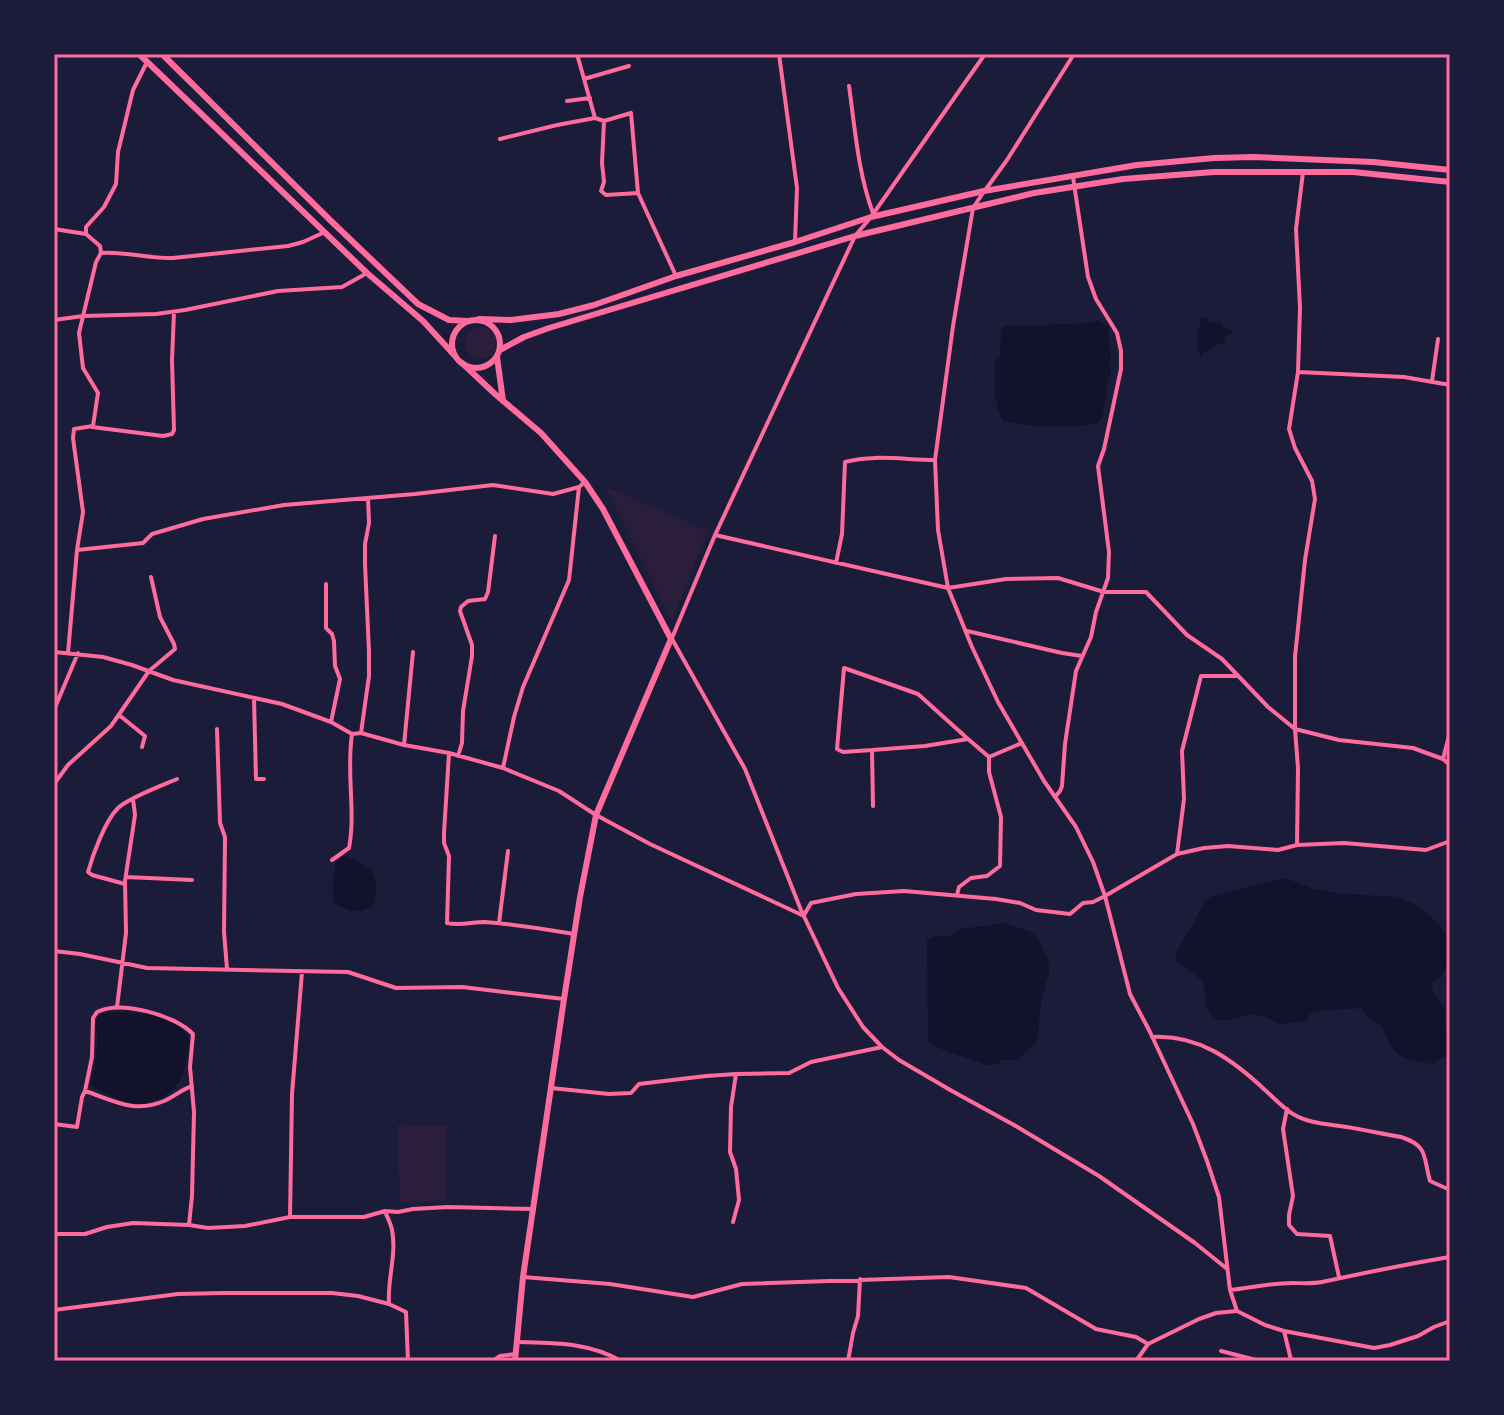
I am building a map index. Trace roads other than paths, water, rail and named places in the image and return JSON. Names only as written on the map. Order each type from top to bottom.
[{"type":"main road","points":[[139,54],[367,273],[423,321],[459,360],[541,433],[603,509],[671,639],[596,815],[564,999],[523,1277],[515,1357]]},
{"type":"main road","points":[[162,54],[418,304],[449,320],[521,319],[559,314],[795,242],[872,215],[984,191],[1137,165],[1254,157],[1373,162],[1450,170]]},
{"type":"main road","points":[[468,321],[453,336],[452,347],[459,360],[470,367],[483,367],[524,337],[549,328],[855,236],[1019,196],[1123,179],[1214,172],[1353,172],[1450,182]]},
{"type":"main road","points":[[479,319],[489,322],[500,338],[503,401]]},
{"type":"street","points":[[577,54],[595,118]]},
{"type":"street","points":[[779,54],[797,188],[795,242]]},
{"type":"street","points":[[985,54],[855,236],[715,535],[671,639],[745,769],[804,916],[838,988],[863,1027],[882,1047],[914,1069],[1099,1176],[1228,1270]]},
{"type":"street","points":[[1074,54],[973,208],[935,460],[938,530],[948,588],[972,647],[998,702],[1076,827],[1093,862],[1130,994],[1193,1124],[1219,1197],[1230,1290],[1237,1311]]},
{"type":"street","points":[[86,234],[86,227],[104,207],[116,184],[118,152],[133,90],[147,62]]},
{"type":"street","points":[[584,79],[629,66]]},
{"type":"street","points":[[849,86],[858,156],[872,215]]},
{"type":"street","points":[[567,101],[590,98]]},
{"type":"street","points":[[500,139],[557,125],[595,118],[604,121],[631,113],[638,193],[676,276]]},
{"type":"street","points":[[604,121],[604,182],[601,191],[606,195],[638,193]]},
{"type":"street","points":[[1297,845],[1295,657],[1315,499],[1312,481],[1289,429],[1298,372],[1300,308],[1296,229],[1303,172]]},
{"type":"street","points":[[1055,797],[1062,786],[1076,671],[1091,637],[1108,578],[1109,552],[1098,466],[1121,369],[1117,333],[1096,299],[1088,277],[1073,175]]},
{"type":"street","points":[[54,229],[86,234],[100,246],[101,253],[96,262],[79,333],[83,368],[98,393],[93,426],[74,429]]},
{"type":"street","points":[[101,253],[123,252],[154,259],[173,258],[288,246],[325,232]]},
{"type":"street","points":[[54,320],[156,314],[278,291],[342,287],[367,273]]},
{"type":"street","points":[[74,429],[92,427],[163,436],[172,434],[174,311]]},
{"type":"street","points":[[1432,381],[1438,339]]},
{"type":"street","points":[[1298,372],[1404,377],[1450,385]]},
{"type":"street","points":[[68,653],[83,512],[74,429]]},
{"type":"street","points":[[836,563],[842,534],[845,462],[935,460]]},
{"type":"street","points":[[77,550],[143,543],[152,534],[284,505],[493,485],[553,494],[582,485],[569,580],[523,687],[503,768]]},
{"type":"street","points":[[361,733],[369,664],[365,564],[368,498]]},
{"type":"street","points":[[715,535],[948,588],[1006,579],[1058,578],[1104,592],[1146,592],[1187,635],[1222,659],[1268,707],[1295,729],[1339,740],[1413,748],[1443,759],[1450,765]]},
{"type":"street","points":[[458,756],[472,656],[472,645],[460,611],[468,601],[485,599],[495,536]]},
{"type":"street","points":[[54,784],[68,765],[104,733],[149,671],[175,649],[160,617],[151,577]]},
{"type":"street","points":[[326,584],[326,628],[332,634],[335,666],[340,679],[331,722]]},
{"type":"street","points":[[967,631],[1082,656]]},
{"type":"street","points":[[54,652],[103,657],[173,680],[282,704],[331,722],[352,734],[361,733],[503,768],[559,791],[650,844],[804,916]]},
{"type":"street","points":[[404,745],[413,652]]},
{"type":"street","points":[[54,710],[78,653]]},
{"type":"street","points":[[957,895],[959,887],[971,878],[987,876],[1000,866],[1001,817],[989,772],[989,757],[918,694],[844,668],[837,749],[843,752],[925,746],[968,739]]},
{"type":"street","points":[[1177,854],[1184,799],[1182,751],[1201,676],[1237,676]]},
{"type":"street","points":[[254,698],[256,779],[264,779]]},
{"type":"street","points":[[119,715],[145,736],[142,747]]},
{"type":"street","points":[[217,729],[220,823],[225,837],[224,932],[227,970]]},
{"type":"street","points":[[1443,759],[1450,732]]},
{"type":"street","points":[[332,860],[349,848],[352,831],[349,780],[352,734]]},
{"type":"street","points":[[989,757],[1022,743]]},
{"type":"street","points":[[872,750],[873,806]]},
{"type":"street","points":[[449,753],[444,843],[449,856],[446,920],[450,925],[499,923],[574,934]]},
{"type":"street","points":[[177,779],[119,806],[88,872],[125,880],[192,880]]},
{"type":"street","points":[[117,1007],[127,919],[125,880],[135,815],[133,799]]},
{"type":"street","points":[[804,916],[811,903],[856,894],[904,891],[1020,903],[1036,910],[1070,914],[1083,903],[1105,896],[1177,854],[1204,848],[1228,846],[1278,850],[1297,845],[1344,843],[1426,850],[1450,841]]},
{"type":"street","points":[[499,923],[508,851]]},
{"type":"street","points":[[54,951],[147,968],[348,972],[396,988],[462,987],[564,999]]},
{"type":"street","points":[[290,1217],[292,1094],[302,971]]},
{"type":"street","points":[[54,1124],[77,1127],[92,1057],[93,1018],[97,1012],[117,1007],[158,1013],[189,1029],[193,1034],[190,1057],[194,1112],[189,1225]]},
{"type":"street","points":[[1152,1037],[1175,1036],[1206,1046],[1243,1070],[1294,1115],[1314,1122],[1401,1137],[1419,1144],[1430,1181],[1450,1190]]},
{"type":"street","points":[[551,1088],[631,1093],[639,1084],[706,1076],[789,1073],[811,1062],[882,1047]]},
{"type":"street","points":[[733,1222],[739,1200],[736,1169],[730,1152],[731,1107],[736,1074]]},
{"type":"street","points":[[85,1091],[140,1107],[167,1100],[192,1086]]},
{"type":"street","points":[[1287,1109],[1283,1129],[1293,1196],[1289,1225],[1297,1234],[1330,1236],[1339,1277]]},
{"type":"street","points":[[54,1234],[85,1234],[123,1224],[208,1228],[245,1226],[290,1217],[364,1217],[385,1211],[448,1207],[534,1209]]},
{"type":"street","points":[[385,1211],[393,1239],[389,1304]]},
{"type":"street","points":[[1230,1290],[1322,1282],[1450,1257]]},
{"type":"street","points":[[523,1277],[610,1284],[693,1297],[742,1284],[949,1277],[1026,1288],[1096,1329],[1136,1337],[1148,1344]]},
{"type":"street","points":[[848,1361],[858,1316],[860,1279]]},
{"type":"street","points":[[54,1310],[178,1294],[332,1293],[358,1296],[406,1312],[408,1361]]},
{"type":"street","points":[[1136,1361],[1148,1344],[1216,1313],[1237,1311],[1284,1331],[1374,1348],[1418,1336],[1450,1321]]},
{"type":"street","points":[[1221,1351],[1256,1360],[1292,1360],[1284,1331]]},
{"type":"street","points":[[517,1342],[569,1344],[607,1352],[621,1361]]},
{"type":"street","points":[[493,1361],[500,1356],[515,1357]]}]
